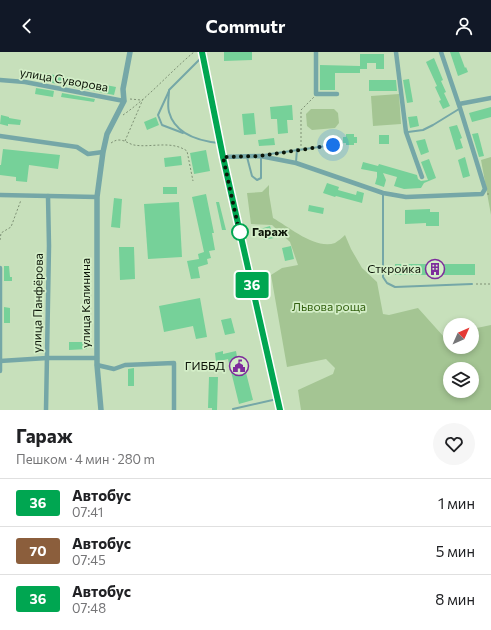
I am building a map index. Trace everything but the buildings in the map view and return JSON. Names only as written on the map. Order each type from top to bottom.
[{"type":"main road","points":[[202,54],[223,157],[280,410]]},
{"type":"street","points":[[126,100],[124,89],[130,52]]},
{"type":"street","points":[[316,52],[316,94],[337,94]]},
{"type":"street","points":[[396,52],[406,132],[422,177]]},
{"type":"street","points":[[223,157],[260,156],[296,163],[383,193],[406,197],[482,194],[485,189],[460,106],[441,52]]},
{"type":"street","name":"улица Суворова","points":[[0,80],[25,82],[126,100]]},
{"type":"street","points":[[460,106],[491,98]]},
{"type":"street","name":"улица Калинина","points":[[101,410],[97,365],[97,197],[103,150],[107,134],[126,100]]},
{"type":"street","points":[[0,136],[77,147],[88,154],[103,150]]},
{"type":"street","points":[[0,195],[97,197]]},
{"type":"street","name":"улица Панфёрова","points":[[46,410],[49,246],[48,196]]},
{"type":"street","points":[[0,268],[0,371]]},
{"type":"street","points":[[0,361],[47,358],[97,358]]},
{"type":"street","points":[[97,365],[114,369],[125,365],[174,363],[174,410]]},
{"type":"lane","points":[[202,54],[169,90],[158,114],[162,125],[201,140],[220,143]]},
{"type":"lane","points":[[169,90],[168,110],[173,123],[187,134]]},
{"type":"lane","points":[[406,132],[423,130],[433,125],[460,106]]},
{"type":"lane","points":[[246,156],[250,171],[254,179],[257,180],[261,178],[260,156],[333,145]]},
{"type":"lane","points":[[296,163],[297,150]]},
{"type":"lane","points":[[383,193],[383,277],[387,283],[395,287],[472,284]]},
{"type":"lane","points":[[233,410],[278,398]]},
{"type":"path","points":[[115,121],[141,100],[194,52]]},
{"type":"path","points":[[301,149],[301,110],[316,94]]},
{"type":"path","points":[[125,141],[143,98]]},
{"type":"path","points":[[126,100],[141,100]]},
{"type":"path","points":[[103,150],[115,140],[122,140],[134,145],[172,145],[183,148],[186,151],[193,181]]},
{"type":"path","points":[[0,240],[1,233],[11,226],[23,196]]},
{"type":"path","points":[[472,284],[491,284]]},
{"type":"green space","points":[[399,94],[401,124],[373,126],[371,96]]},
{"type":"green space","points":[[311,109],[334,109],[338,113],[339,123],[335,128],[312,130],[307,126],[306,114]]},
{"type":"green space","points":[[491,157],[491,215],[481,160]]},
{"type":"green space","name":"Львова роща","points":[[269,185],[273,218],[311,241],[328,244],[335,243],[345,235],[362,268],[377,282],[383,314],[389,315],[418,308],[443,336],[443,354],[479,354],[479,328],[491,325],[491,410],[301,410],[298,390],[333,374],[335,368],[326,359],[287,367],[271,275],[282,268],[298,265],[290,242],[272,225],[251,224],[247,193],[262,192]]},
{"type":"bus line","name":"36","points":[[202,52],[223,157],[280,410]]},
{"type":"place","name":"Гараж","points":[[240,232]]},
{"type":"place","name":"Сткройка","points":[[435,269]]},
{"type":"place","name":"ГИББД","points":[[239,366]]},
{"type":"route","points":[[240,232],[240,235],[223,157],[260,156],[333,145]]}]
